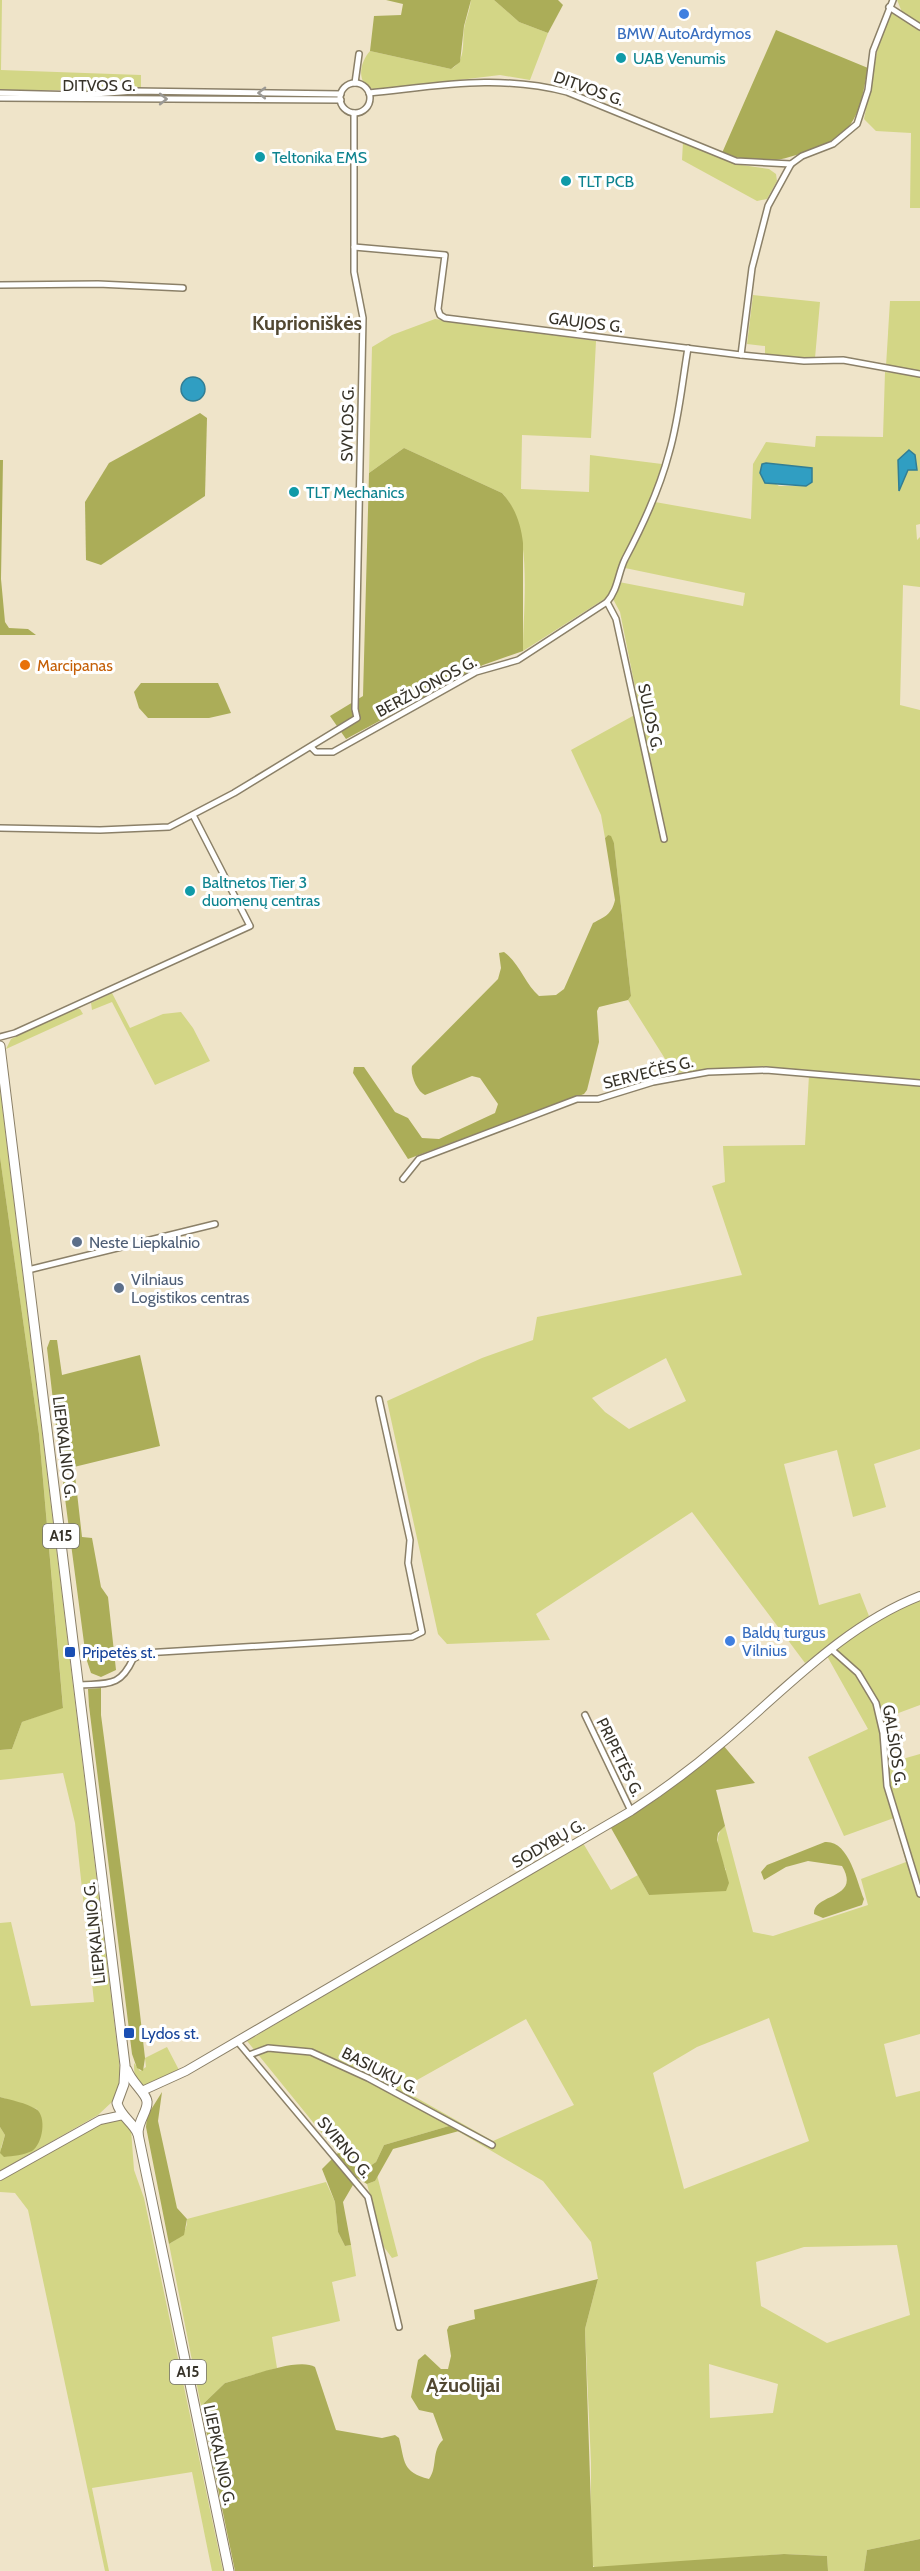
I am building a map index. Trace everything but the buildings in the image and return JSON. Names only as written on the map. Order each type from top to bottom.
[{"type":"highway","name":"LIEPKALNIO G.","points":[[0,1046],[125,2065]]},
{"type":"highway","points":[[125,2065],[147,2102],[138,2134]]},
{"type":"highway","points":[[125,2065],[122,2091],[117,2103],[138,2134]]},
{"type":"highway","points":[[122,2091],[139,2089]]},
{"type":"highway","points":[[125,2116],[142,2115]]},
{"type":"highway","name":"LIEPKALNIO G.","points":[[138,2134],[229,2571]]},
{"type":"main road","name":"SODYBŲ G.","points":[[147,2102],[152,2093],[166,2081],[631,1811],[705,1756],[831,1649],[885,1610],[920,1596]]},
{"type":"main road","name":"SODYBŲ G.","points":[[139,2089],[166,2081]]},
{"type":"main road","points":[[0,2176],[100,2120],[117,2103]]},
{"type":"main road","points":[[100,2120],[125,2116]]},
{"type":"street","points":[[741,355],[758,240],[768,206],[791,164],[802,156],[833,144],[857,124],[868,90],[873,51],[893,0]]},
{"type":"street","points":[[889,7],[920,27]]},
{"type":"street","points":[[355,83],[359,54]]},
{"type":"street","name":"DITVOS G.","points":[[369,93],[471,81],[539,85],[567,92],[736,161],[791,164]]},
{"type":"street","points":[[355,83],[364,86],[369,93],[367,107],[354,113],[345,109],[341,97],[346,87],[355,83]]},
{"type":"street","points":[[0,93],[81,95],[134,91],[197,96]]},
{"type":"street","name":"DITVOS G.","points":[[0,98],[341,97]]},
{"type":"street","name":"SVYLOS G.","points":[[311,747],[357,718],[355,708],[363,318],[354,272],[354,113]]},
{"type":"street","name":"GAUJOS G.","points":[[354,247],[445,255],[438,309],[440,315],[446,318],[741,355],[804,361],[843,360],[920,374]]},
{"type":"street","points":[[0,285],[98,284],[183,288]]},
{"type":"street","points":[[608,602],[624,561],[639,536],[660,483],[670,450],[688,348]]},
{"type":"street","name":"BERŽUONOS G.","points":[[311,747],[316,752],[333,752],[476,672],[518,660],[608,602]]},
{"type":"street","name":"SULOS G.","points":[[608,602],[616,619],[664,839]]},
{"type":"street","points":[[0,828],[158,829],[177,824],[193,816],[311,747]]},
{"type":"street","points":[[0,1036],[15,1033],[250,926],[193,816]]},
{"type":"street","name":"SERVEČĖS G.","points":[[403,1179],[419,1159],[577,1099],[598,1099],[679,1075],[766,1071],[920,1083]]},
{"type":"street","points":[[28,1269],[215,1224]]},
{"type":"street","points":[[80,1685],[116,1682],[126,1673],[133,1659],[139,1654],[412,1637],[422,1632],[408,1563],[410,1540],[379,1399]]},
{"type":"street","name":"GALŠIOS G.","points":[[831,1649],[858,1673],[876,1703],[884,1734],[887,1786],[920,1894]]},
{"type":"street","name":"PRIPETĖS G.","points":[[585,1715],[631,1811]]},
{"type":"street","name":"SVIRNO G.","points":[[237,2041],[368,2197],[399,2327]]},
{"type":"street","name":"BASIUKŲ G.","points":[[249,2055],[268,2048],[311,2052],[360,2074],[492,2145]]},
{"type":"green space","points":[[0,0],[2,0],[1,70],[141,75],[141,90],[78,93],[60,90],[0,91]]},
{"type":"green space","points":[[471,0],[494,0],[519,22],[548,33],[530,80],[500,75],[377,90],[365,84],[361,74],[363,62],[370,51],[451,69],[460,61],[462,55],[464,30]]},
{"type":"green space","points":[[897,0],[920,0],[920,24],[902,12]]},
{"type":"green space","points":[[890,12],[920,30],[920,208],[910,208],[911,133],[876,131],[864,119],[879,42]]},
{"type":"green space","points":[[683,142],[735,164],[769,169],[776,174],[777,181],[767,199],[757,201],[682,160]]},
{"type":"green space","points":[[753,295],[820,302],[815,358],[765,355],[765,346],[747,344]]},
{"type":"green space","points":[[890,301],[920,301],[920,372],[886,366]]},
{"type":"green space","points":[[435,319],[596,341],[591,438],[522,435],[521,489],[589,492],[590,455],[662,464],[650,502],[609,596],[523,651],[525,590],[523,546],[512,508],[502,493],[404,448],[369,473],[372,347],[392,335]]},
{"type":"green space","points":[[885,372],[920,376],[920,524],[916,525],[917,540],[920,537],[920,587],[903,585],[900,705],[920,710],[920,1080],[767,1068],[674,1073],[628,1000],[631,996],[614,843],[608,835],[605,838],[601,815],[571,750],[640,712],[620,612],[613,599],[619,582],[743,606],[745,593],[625,568],[655,502],[751,519],[753,464],[766,442],[815,447],[816,436],[883,437]],"holes":[[[766,463],[812,468],[806,486],[779,486],[760,473]]]},
{"type":"green space","points":[[112,993],[130,1028],[163,1014],[181,1012],[193,1028],[210,1061],[155,1085],[112,1002],[92,1010],[91,1003]]},
{"type":"green space","points":[[73,1009],[80,1009],[83,1014],[6,1049],[11,1039]]},
{"type":"green space","points":[[809,1075],[920,1084],[920,1449],[874,1464],[886,1507],[853,1517],[837,1450],[784,1464],[819,1605],[860,1593],[869,1616],[805,1663],[692,1512],[536,1614],[550,1640],[447,1644],[438,1634],[387,1401],[482,1358],[533,1340],[537,1317],[742,1275],[712,1186],[725,1182],[723,1146],[805,1145]],"holes":[[[666,1358],[686,1401],[629,1429],[605,1412],[592,1398]]]},
{"type":"green space","points":[[0,1089],[121,2078],[113,2101],[98,2115],[0,2171],[0,2127],[5,2135],[1,2148],[31,2151],[38,2142],[40,2132],[37,2109],[0,2097],[0,1923],[11,1922],[31,2006],[94,2002],[75,1823],[63,1773],[0,1780],[0,1750],[12,1749],[22,1722],[63,1707],[39,1434],[0,1157]]},
{"type":"green space","points":[[920,1599],[920,1705],[885,1718],[892,1762],[920,1754],[920,2034],[884,2044],[896,2097],[920,2091],[920,2539],[867,2550],[864,2571],[828,2571],[827,2556],[784,2554],[596,2569],[591,2563],[591,2463],[585,2329],[598,2279],[591,2242],[543,2181],[449,2126],[384,2145],[376,2162],[361,2172],[338,2153],[247,2041],[583,1843],[611,1890],[638,1875],[649,1895],[726,1870],[718,1847],[718,1836],[725,1826],[753,1932],[773,1936],[868,1905],[861,1879],[906,1862],[894,1818],[844,1836],[808,1757],[868,1729],[827,1656],[880,1618]],"holes":[[[769,2018],[809,2141],[684,2189],[653,2073],[697,2047]],[[526,2019],[574,2105],[493,2141],[401,2089]],[[897,2245],[910,2315],[827,2343],[761,2306],[756,2262],[804,2247]],[[709,2364],[778,2384],[773,2413],[710,2418]]]},
{"type":"green space","points":[[167,2047],[179,2070],[144,2087],[136,2080],[134,2063],[140,2071],[146,2067],[145,2058]]},
{"type":"green space","points":[[113,2118],[122,2118],[131,2129],[134,2170],[144,2198],[223,2571],[212,2571],[192,2472],[92,2488],[109,2571],[105,2571],[28,2210],[15,2193],[0,2192],[0,2179]]},
{"type":"green space","points":[[377,2175],[398,2256],[392,2258],[384,2247],[367,2184],[375,2181]]},
{"type":"green space","points":[[326,2182],[335,2202],[338,2232],[345,2246],[351,2245],[356,2276],[332,2282],[340,2321],[272,2337],[277,2368],[225,2383],[201,2406],[169,2244],[182,2234],[187,2219]]},
{"type":"shaded area","points":[[386,0],[471,0],[464,26],[460,62],[451,69],[370,51],[374,16],[401,15],[403,4]]},
{"type":"shaded area","points":[[494,0],[558,0],[563,5],[548,33],[519,22]]},
{"type":"shaded area","points":[[776,30],[868,68],[856,116],[847,129],[835,139],[787,158],[757,161],[722,153]]},
{"type":"shaded area","points":[[200,413],[207,418],[205,496],[101,565],[86,560],[85,502],[109,463]]},
{"type":"shaded area","points":[[404,448],[502,493],[514,510],[523,543],[523,651],[483,665],[346,739],[330,716],[363,696],[369,473]]},
{"type":"shaded area","points":[[0,460],[3,460],[1,579],[5,622],[9,628],[28,629],[36,635],[0,635]]},
{"type":"shaded area","points":[[141,683],[218,683],[231,713],[209,718],[148,718],[139,708],[134,692]]},
{"type":"shaded area","points":[[608,835],[614,843],[631,996],[628,1000],[599,1007],[597,1011],[599,1042],[587,1090],[584,1094],[408,1159],[353,1073],[354,1067],[364,1067],[395,1112],[408,1118],[422,1138],[439,1139],[495,1113],[498,1104],[480,1078],[472,1076],[425,1095],[415,1082],[412,1066],[498,979],[501,968],[499,953],[504,952],[510,957],[539,996],[556,995],[564,989],[593,923],[607,915],[614,905],[605,838]]},
{"type":"shaded area","points":[[0,1157],[39,1434],[63,1708],[22,1722],[12,1749],[0,1750]]},
{"type":"shaded area","points":[[50,1340],[57,1340],[62,1375],[140,1355],[160,1446],[74,1467],[67,1467],[60,1462],[47,1348]]},
{"type":"shaded area","points":[[75,1475],[82,1537],[92,1538],[101,1587],[108,1597],[116,1670],[101,1677],[91,1673],[86,1658],[63,1483],[65,1479]]},
{"type":"shaded area","points":[[101,1688],[101,1715],[145,2058],[143,2071],[137,2068],[132,2054],[89,1706],[88,1689]]},
{"type":"shaded area","points":[[723,1745],[755,1783],[716,1790],[725,1826],[718,1833],[717,1840],[729,1883],[726,1891],[649,1895],[611,1828],[660,1797]]},
{"type":"shaded area","points":[[825,1842],[833,1843],[846,1855],[864,1899],[862,1905],[823,1918],[814,1914],[816,1907],[842,1891],[846,1885],[842,1866],[808,1861],[786,1867],[764,1880],[761,1872],[767,1865]]},
{"type":"shaded area","points":[[162,2092],[158,2121],[177,2208],[187,2219],[184,2235],[169,2244],[146,2127],[147,2116]]},
{"type":"shaded area","points":[[0,2097],[36,2109],[42,2118],[41,2136],[32,2151],[4,2157],[0,2153],[5,2135],[0,2127]]},
{"type":"shaded area","points":[[449,2126],[459,2131],[393,2149],[375,2181],[367,2184],[357,2178],[343,2202],[351,2245],[345,2246],[338,2232],[335,2202],[322,2169],[338,2153],[361,2172],[376,2162],[384,2145]]},
{"type":"shaded area","points":[[598,2279],[585,2329],[593,2567],[784,2554],[827,2556],[828,2571],[235,2571],[201,2406],[225,2383],[285,2366],[315,2367],[336,2430],[382,2438],[395,2435],[399,2438],[404,2460],[409,2469],[429,2479],[437,2449],[443,2440],[433,2413],[419,2410],[411,2397],[418,2360],[425,2354],[441,2369],[448,2369],[451,2356],[447,2330],[449,2326],[475,2319],[474,2310]]},
{"type":"shaded area","points":[[920,2539],[920,2571],[864,2571],[867,2550]]},
{"type":"water","points":[[193,377],[198,378],[204,384],[204,394],[198,400],[193,401],[188,400],[182,394],[181,389],[182,384],[188,378]]},
{"type":"water","points":[[909,450],[915,455],[917,470],[908,470],[899,491],[898,460]]},
{"type":"water","points":[[762,464],[812,468],[812,482],[806,486],[765,483],[760,473]]},
{"type":"place","name":"BMW AutoArdymos","points":[[684,14]]},
{"type":"place","name":"UAB Venumis","points":[[621,58]]},
{"type":"place","name":"Teltonika EMS","points":[[260,157]]},
{"type":"place","name":"TLT PCB","points":[[566,181]]},
{"type":"place","name":"TLT Mechanics","points":[[294,492]]},
{"type":"place","name":"Marcipanas","points":[[25,665]]},
{"type":"place","name":"Baltnetos Tier 3 duomenų centras","points":[[190,891]]},
{"type":"place","name":"Neste Liepkalnio","points":[[77,1242]]},
{"type":"place","name":"Vilniaus Logistikos centras","points":[[119,1288]]},
{"type":"place","name":"Baldų turgus Vilnius","points":[[730,1641]]},
{"type":"place","name":"Pripetės st.","points":[[70,1652]]},
{"type":"place","name":"Lydos st.","points":[[129,2033]]},
{"type":"district","name":"Kuprioniškės","points":[[307,323]]},
{"type":"district","name":"Ąžuolijai","points":[[463,2385]]}]
